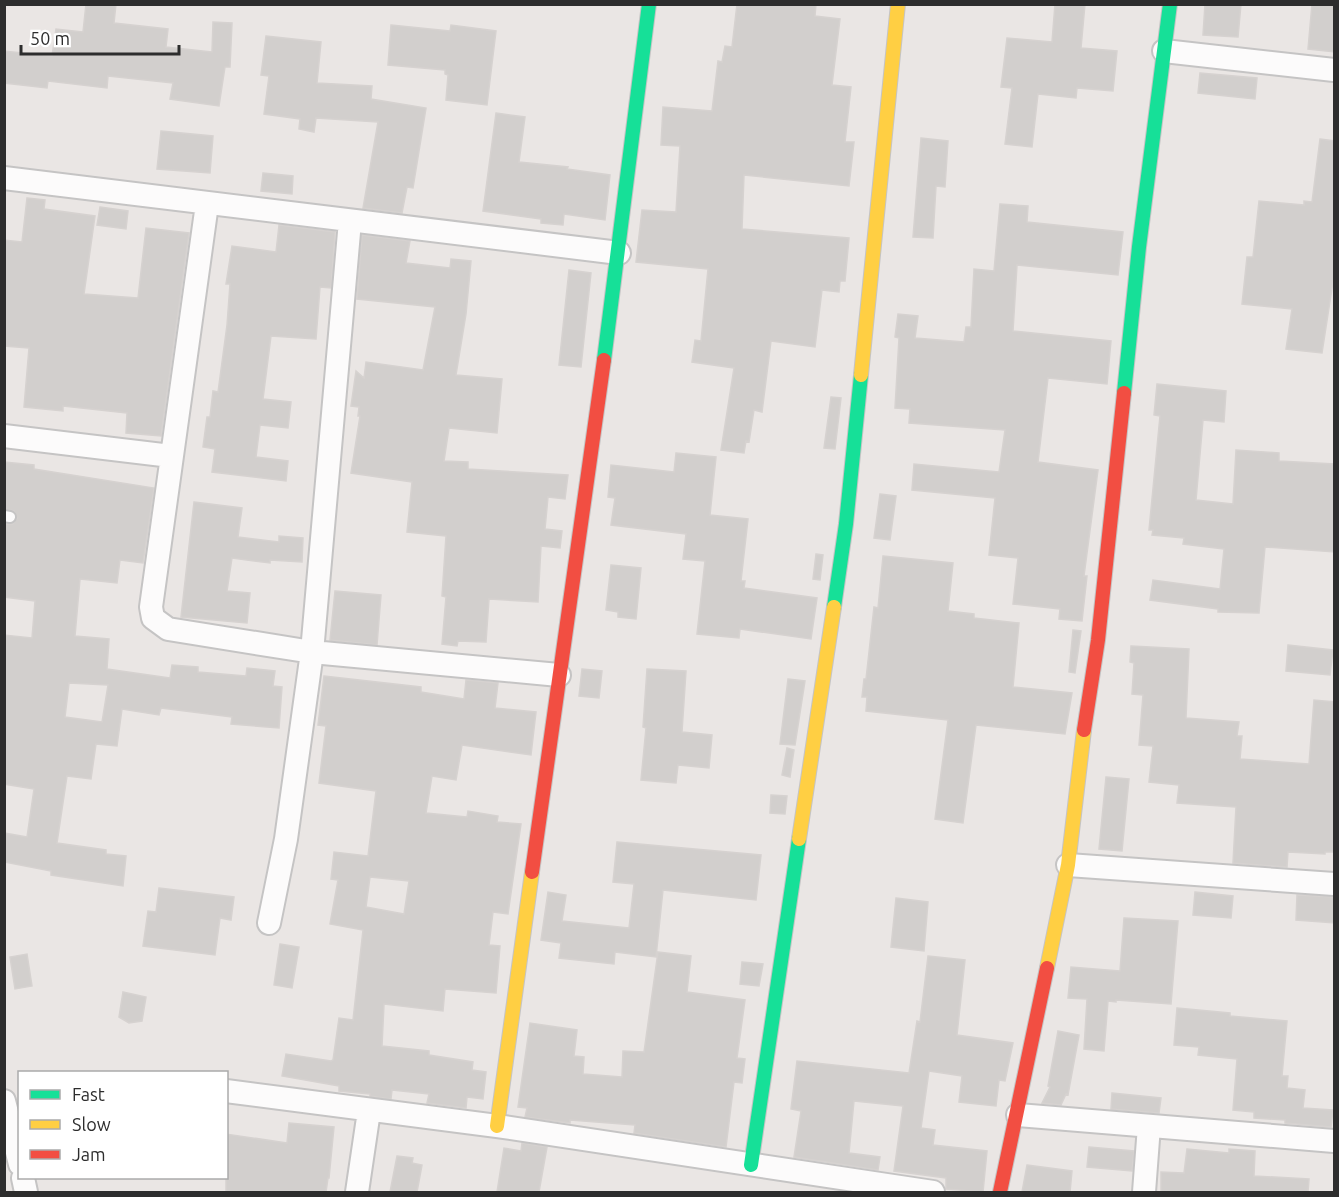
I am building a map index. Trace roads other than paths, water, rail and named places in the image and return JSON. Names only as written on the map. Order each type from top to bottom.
[{"type":"street","points":[[496,1126],[619,253],[649,4]]},
{"type":"street","points":[[751,1165],[846,524],[898,4]]},
{"type":"street","points":[[1000,1192],[1018,1115],[1068,865],[1078,771],[1098,640],[1138,247],[1170,4]]},
{"type":"street","points":[[1164,51],[1335,70]]},
{"type":"street","points":[[4,178],[619,253]]},
{"type":"street","points":[[207,204],[151,607],[153,618],[168,628],[312,652],[559,675]]},
{"type":"street","points":[[269,923],[286,839],[312,652],[350,221]]},
{"type":"street","points":[[4,436],[171,456]]},
{"type":"street","points":[[1068,865],[1335,884]]},
{"type":"street","points":[[228,1091],[496,1126],[933,1192]]},
{"type":"street","points":[[4,1101],[18,1156]]},
{"type":"street","points":[[357,1192],[369,1111]]},
{"type":"street","points":[[1018,1115],[1335,1141]]},
{"type":"street","points":[[1144,1192],[1149,1126]]}]
